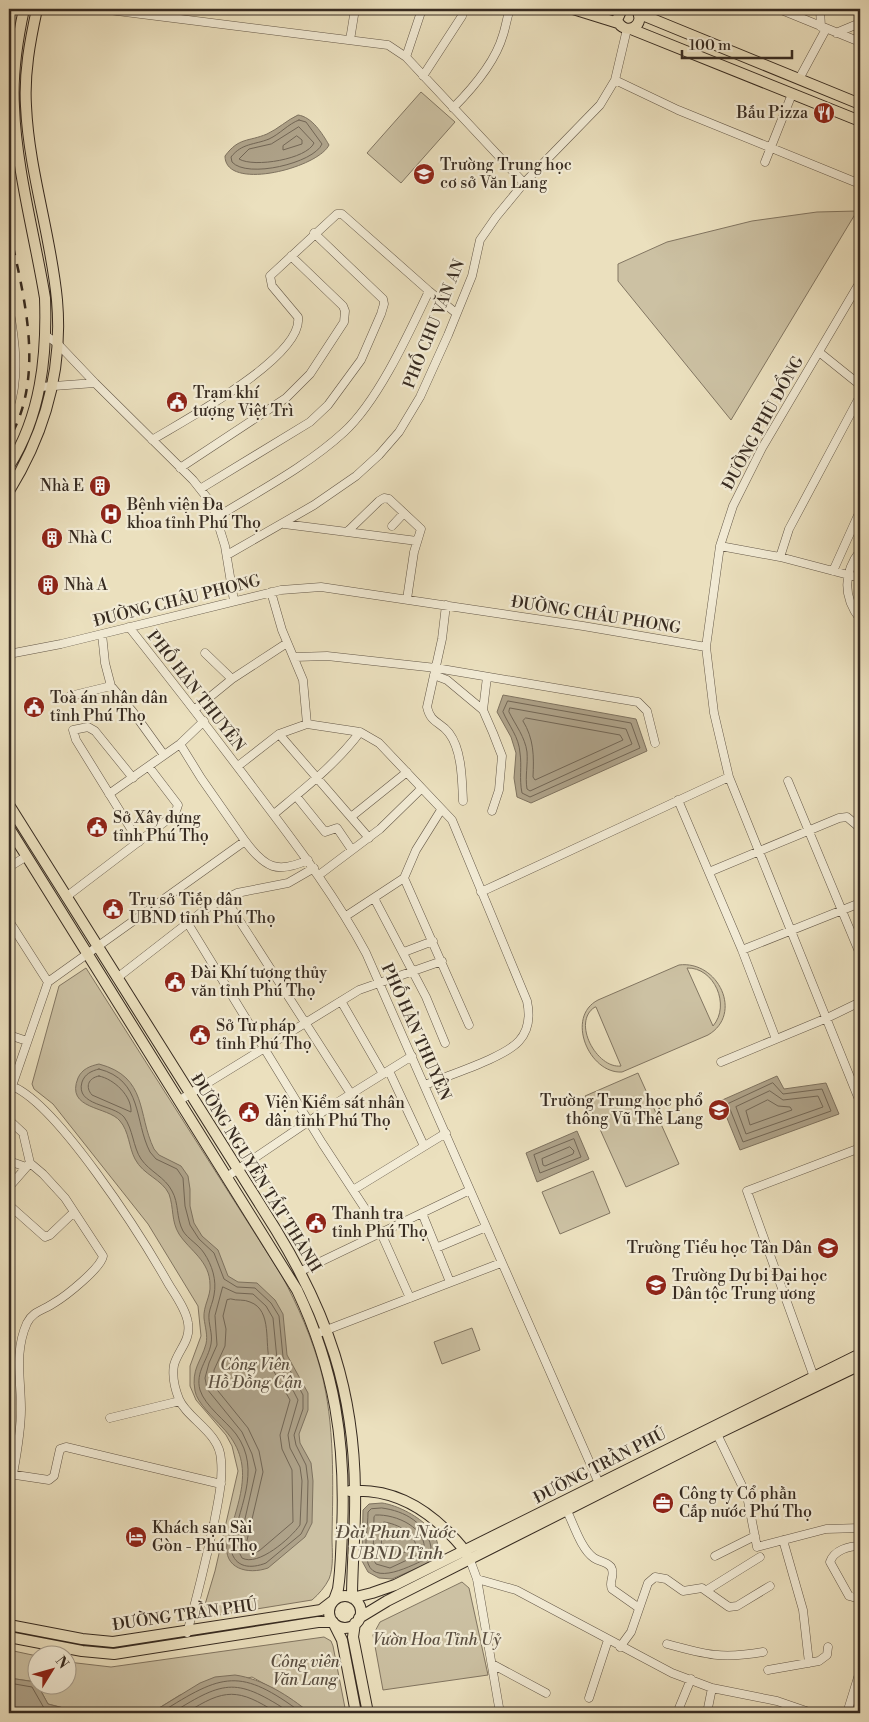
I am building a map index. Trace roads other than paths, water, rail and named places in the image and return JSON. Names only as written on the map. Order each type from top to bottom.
[{"type":"main road","points":[[9,466],[23,441],[40,387],[45,335],[45,298],[17,143],[14,107],[15,60],[24,9]]},
{"type":"main road","points":[[9,491],[35,446],[53,384],[57,342],[57,299],[29,141],[26,105],[27,62],[36,9]]},
{"type":"main road","points":[[573,9],[626,27],[860,121]]},
{"type":"main road","points":[[622,9],[618,15],[626,27]]},
{"type":"main road","points":[[626,27],[640,22],[638,11]]},
{"type":"main road","points":[[638,11],[860,104]]},
{"type":"main road","name":"ĐƯỜNG NGUYỄN TẤT THÀNH","points":[[9,805],[301,1271],[327,1329],[340,1366],[345,1392],[355,1490],[352,1598]]},
{"type":"main road","name":"ĐƯỜNG NGUYỄN TẤT THÀNH","points":[[9,828],[288,1272],[316,1334],[328,1369],[336,1408],[343,1491],[340,1576],[334,1600]]},
{"type":"main road","name":"ĐƯỜNG TRẦN PHÚ","points":[[357,1621],[387,1601],[468,1556],[815,1380],[860,1354]]},
{"type":"main road","name":"ĐƯỜNG TRẦN PHÚ","points":[[815,1380],[860,1365]]},
{"type":"main road","name":"ĐƯỜNG TRẦN PHÚ","points":[[352,1598],[387,1588],[468,1556],[567,1511],[600,1488]]},
{"type":"main road","points":[[343,1491],[355,1490],[386,1493],[408,1502],[436,1521],[468,1556]]},
{"type":"main road","points":[[356,1713],[342,1640],[329,1611],[334,1600],[342,1596],[352,1598],[360,1607],[353,1637],[368,1713]]},
{"type":"main road","name":"ĐƯỜNG TRẦN PHÚ","points":[[9,1625],[113,1642],[318,1610],[334,1600]]},
{"type":"main road","points":[[333,1622],[344,1627],[357,1621]]},
{"type":"main road","name":"ĐƯỜNG TRẦN PHÚ","points":[[9,1637],[114,1654],[318,1622],[333,1622]]},
{"type":"main road","points":[[101,1653],[102,1641]]},
{"type":"street","points":[[100,9],[388,45],[406,57],[524,183]]},
{"type":"street","points":[[350,40],[355,9]]},
{"type":"street","points":[[406,57],[422,9]]},
{"type":"street","points":[[453,108],[470,92],[494,56],[503,35],[510,9]]},
{"type":"street","points":[[779,9],[860,42]]},
{"type":"street","points":[[799,79],[823,28],[820,9]]},
{"type":"street","points":[[423,76],[462,16]]},
{"type":"street","points":[[836,33],[860,23]]},
{"type":"street","name":"PHỐ CHU VĂN AN","points":[[227,556],[284,524],[356,476],[379,455],[399,432],[420,397],[472,276],[480,240],[524,183],[600,106],[616,80],[626,27]]},
{"type":"street","points":[[616,80],[678,110],[771,146],[860,184]]},
{"type":"street","points":[[765,162],[792,94]]},
{"type":"street","points":[[152,440],[256,376],[295,332],[299,323],[298,317],[270,281],[270,276],[331,216],[342,214],[456,313]]},
{"type":"street","points":[[200,488],[310,422],[328,405],[361,360],[381,314],[384,304],[383,299],[314,233]]},
{"type":"street","points":[[180,468],[286,398],[310,374],[344,322],[345,311],[343,306],[291,256]]},
{"type":"street","name":"ĐƯỜNG PHÙ ĐỔNG","points":[[706,647],[720,546],[744,482],[860,282]]},
{"type":"street","points":[[217,517],[321,450],[345,431],[368,403],[404,343],[429,291]]},
{"type":"street","points":[[9,307],[16,353],[10,403]]},
{"type":"street","points":[[45,335],[57,342],[95,383],[200,488],[212,504],[227,556],[234,602]]},
{"type":"street","points":[[819,352],[860,385]]},
{"type":"street","points":[[40,387],[53,384],[95,383]]},
{"type":"street","points":[[780,557],[789,529],[860,396]]},
{"type":"street","points":[[347,532],[384,498],[389,499],[421,528],[407,599]]},
{"type":"street","points":[[833,571],[860,511]]},
{"type":"street","points":[[392,526],[404,513]]},
{"type":"street","points":[[284,524],[417,542]]},
{"type":"street","points":[[720,546],[780,557],[860,578]]},
{"type":"street","points":[[860,550],[848,575],[846,590],[851,605],[860,619]]},
{"type":"street","name":"ĐƯỜNG CHÂU PHONG","points":[[10,651],[102,634],[271,592],[321,587],[706,647]]},
{"type":"street","points":[[271,592],[287,643],[295,657],[303,680],[307,724]]},
{"type":"street","points":[[446,605],[427,707],[430,717],[448,731],[452,738],[460,764],[463,801]]},
{"type":"street","name":"PHỐ HÀN THUYÊN","points":[[129,627],[238,766],[308,860],[346,916],[379,982],[425,1085],[501,1263],[541,1348],[600,1488]]},
{"type":"street","points":[[102,634],[105,663],[111,686],[134,712],[164,755]]},
{"type":"street","points":[[194,710],[232,679],[287,643]]},
{"type":"street","points":[[706,647],[714,713],[729,777],[860,1102]]},
{"type":"street","points":[[206,653],[232,679]]},
{"type":"street","points":[[295,657],[327,656],[435,672],[487,677],[638,702],[647,711],[655,743]]},
{"type":"street","points":[[435,672],[483,710],[502,756],[499,790],[492,811]]},
{"type":"street","points":[[483,710],[487,677]]},
{"type":"street","points":[[70,696],[111,686]]},
{"type":"street","points":[[109,794],[180,744],[204,721]]},
{"type":"street","points":[[238,766],[279,734],[307,724],[360,732],[379,743],[457,829],[481,892],[527,1001],[529,1013],[527,1027],[519,1040],[506,1051],[425,1085]]},
{"type":"street","points":[[133,778],[95,731],[88,727],[73,730],[76,740],[139,842]]},
{"type":"street","points":[[274,814],[317,778],[346,750],[360,732]]},
{"type":"street","points":[[279,734],[369,838]]},
{"type":"street","points":[[180,744],[201,778],[252,851],[270,866],[281,869],[308,860]]},
{"type":"street","points":[[66,897],[176,814],[178,809],[149,767]]},
{"type":"street","points":[[351,817],[406,772]]},
{"type":"street","points":[[481,892],[729,777]]},
{"type":"street","points":[[788,781],[860,954]]},
{"type":"street","points":[[117,978],[188,922],[225,898],[288,883],[316,872],[352,850],[369,838],[421,789]]},
{"type":"street","points":[[296,796],[325,832],[328,833],[337,828],[352,850]]},
{"type":"street","points":[[678,800],[742,950],[776,1039]]},
{"type":"street","points":[[346,916],[404,878],[416,850],[441,810]]},
{"type":"street","points":[[709,872],[839,818],[847,817],[860,828]]},
{"type":"street","points":[[184,1643],[201,1582],[221,1484],[221,1456],[217,1445],[180,1401],[175,1384],[174,1364],[186,1345],[189,1330],[187,1318],[145,1242],[90,1164],[44,1110],[10,1085],[48,982],[245,841]]},
{"type":"street","points":[[9,867],[26,856]]},
{"type":"street","points":[[404,878],[469,1025]]},
{"type":"street","points":[[225,898],[351,1094]]},
{"type":"street","points":[[374,898],[404,952],[445,1044]]},
{"type":"street","points":[[742,950],[860,903]]},
{"type":"street","points":[[9,920],[48,982]]},
{"type":"street","points":[[188,922],[309,1121],[381,1233],[410,1298]]},
{"type":"street","points":[[404,952],[433,940]]},
{"type":"street","points":[[180,1100],[341,1002],[379,982],[442,961]]},
{"type":"street","points":[[341,1002],[386,1073],[424,1146]]},
{"type":"street","points":[[721,1062],[827,1018],[860,1002]]},
{"type":"street","points":[[9,1035],[28,1040]]},
{"type":"street","points":[[228,1176],[309,1121],[412,1056]]},
{"type":"street","points":[[9,1120],[23,1133],[28,1165],[9,1187]]},
{"type":"street","points":[[353,1190],[446,1133]]},
{"type":"street","points":[[815,1380],[747,1191],[860,1148]]},
{"type":"street","points":[[9,1161],[28,1165],[57,1188],[96,1243],[103,1260],[59,1300],[36,1312],[28,1323],[21,1342],[18,1361],[21,1420],[11,1474],[49,1480],[54,1476],[60,1449],[66,1447],[221,1484]]},
{"type":"street","points":[[301,1271],[470,1190]]},
{"type":"street","points":[[9,1205],[45,1237],[50,1235],[73,1213]]},
{"type":"street","points":[[422,1213],[450,1282]]},
{"type":"street","points":[[436,1248],[486,1227]]},
{"type":"street","points":[[316,1334],[501,1263]]},
{"type":"street","points":[[110,1418],[180,1401]]},
{"type":"street","points":[[715,1430],[747,1496],[757,1547],[826,1530],[860,1528]]},
{"type":"street","points":[[567,1511],[586,1550],[595,1559],[604,1561],[611,1567],[613,1572],[609,1584],[612,1589],[639,1608]]},
{"type":"street","points":[[715,1556],[755,1536]]},
{"type":"street","points":[[783,1540],[803,1610],[809,1662]]},
{"type":"street","points":[[860,1546],[847,1547],[832,1557],[830,1562],[849,1596],[860,1599]]},
{"type":"street","points":[[468,1556],[477,1579],[500,1713]]},
{"type":"street","points":[[707,1590],[760,1557]]},
{"type":"street","points":[[620,1647],[631,1632],[648,1583],[655,1577],[666,1579],[683,1591],[702,1588],[707,1590],[719,1602],[733,1608],[770,1586]]},
{"type":"street","points":[[477,1579],[516,1590],[672,1673],[712,1688],[777,1701],[812,1713]]},
{"type":"street","points":[[589,1698],[608,1640]]},
{"type":"street","points":[[667,1644],[718,1657],[764,1652]]},
{"type":"street","points":[[768,1670],[823,1659],[828,1647]]},
{"type":"street","points":[[492,1664],[546,1693]]},
{"type":"street","points":[[847,1713],[860,1671]]},
{"type":"street","points":[[677,1713],[691,1679]]},
{"type":"street","points":[[707,1713],[712,1688]]},
{"type":"water","points":[[298,115],[312,122],[329,145],[321,154],[291,168],[273,173],[240,173],[229,167],[225,156],[235,146],[244,141],[267,134]]},
{"type":"water","points":[[503,695],[636,719],[647,751],[531,803],[517,797],[514,778],[516,753],[511,737],[497,712]]},
{"type":"water","points":[[99,1064],[115,1070],[126,1078],[138,1098],[154,1149],[159,1155],[181,1166],[188,1176],[190,1206],[194,1223],[202,1236],[218,1250],[228,1276],[238,1282],[257,1283],[275,1300],[283,1314],[287,1355],[308,1393],[308,1410],[299,1434],[300,1443],[311,1463],[313,1481],[312,1523],[305,1537],[268,1568],[253,1571],[238,1568],[229,1559],[227,1552],[227,1543],[242,1483],[240,1455],[233,1441],[196,1396],[194,1383],[195,1371],[207,1341],[204,1314],[210,1285],[207,1269],[176,1229],[169,1194],[162,1184],[138,1164],[120,1121],[107,1112],[82,1102],[77,1096],[78,1078],[82,1072]]},
{"type":"water","points":[[777,1076],[784,1089],[826,1083],[839,1114],[740,1150],[720,1101]]},
{"type":"water","points":[[577,1131],[589,1159],[537,1182],[526,1153]]},
{"type":"water","name":"Đài Phun Nước UBND Tỉnh","points":[[382,1503],[392,1505],[414,1516],[433,1532],[437,1542],[437,1552],[431,1562],[392,1579],[379,1578],[368,1572],[362,1561],[363,1510],[369,1504]]},
{"type":"water","points":[[235,1675],[256,1680],[275,1689],[310,1713],[151,1713],[200,1683],[215,1677]]},
{"type":"water","points":[[9,1678],[28,1681],[28,1694],[43,1694],[48,1704],[83,1713],[9,1713]]},
{"type":"railway","points":[[9,229],[21,281],[28,336],[29,363],[27,389],[20,415],[9,439]]},
{"type":"place","name":"Bấu Pizza","points":[[824,113]]},
{"type":"place","name":"Trường Trung học cơ sở Văn Lang","points":[[424,174]]},
{"type":"place","name":"Trạm khí tượng Việt Trì","points":[[177,402]]},
{"type":"place","name":"Nhà E","points":[[100,486]]},
{"type":"place","name":"Bệnh viện Đa khoa tỉnh Phú Thọ","points":[[111,514]]},
{"type":"place","name":"Nhà C","points":[[52,538]]},
{"type":"place","name":"Nhà A","points":[[48,585]]},
{"type":"place","name":"Toà án nhân dân tỉnh Phú Thọ","points":[[34,707]]},
{"type":"place","name":"Sở Xây dựng tỉnh Phú Thọ","points":[[97,827]]},
{"type":"place","name":"Trụ sở Tiếp dân UBND tỉnh Phú Thọ","points":[[113,909]]},
{"type":"place","name":"Đài Khí tượng thủy văn tỉnh Phú Thọ","points":[[175,982]]},
{"type":"place","name":"Sở Tư pháp tỉnh Phú Thọ","points":[[200,1035]]},
{"type":"place","name":"Trường Trung học phổ thông Vũ Thê Lang","points":[[719,1110]]},
{"type":"place","name":"Viện Kiểm sát nhân dân tỉnh Phú Thọ","points":[[249,1112]]},
{"type":"place","name":"Thanh tra tỉnh Phú Thọ","points":[[316,1223]]},
{"type":"place","name":"Trường Tiểu học Tân Dân","points":[[828,1248]]},
{"type":"place","name":"Trường Dự bị Đại học Dân tộc Trung ương","points":[[656,1285]]},
{"type":"place","name":"Công ty Cổ phần Cấp nước Phú Thọ","points":[[663,1503]]},
{"type":"place","name":"Khách sạn Sài Gòn - Phú Thọ","points":[[136,1537]]},
{"type":"park label","name":"Công Viên Hồ Đồng Cận","points":[[255,1374]]},
{"type":"park label","name":"Vườn Hoa Tỉnh Uỷ","points":[[437,1640]]},
{"type":"park label","name":"Công viên Văn Lang","points":[[305,1671]]}]
